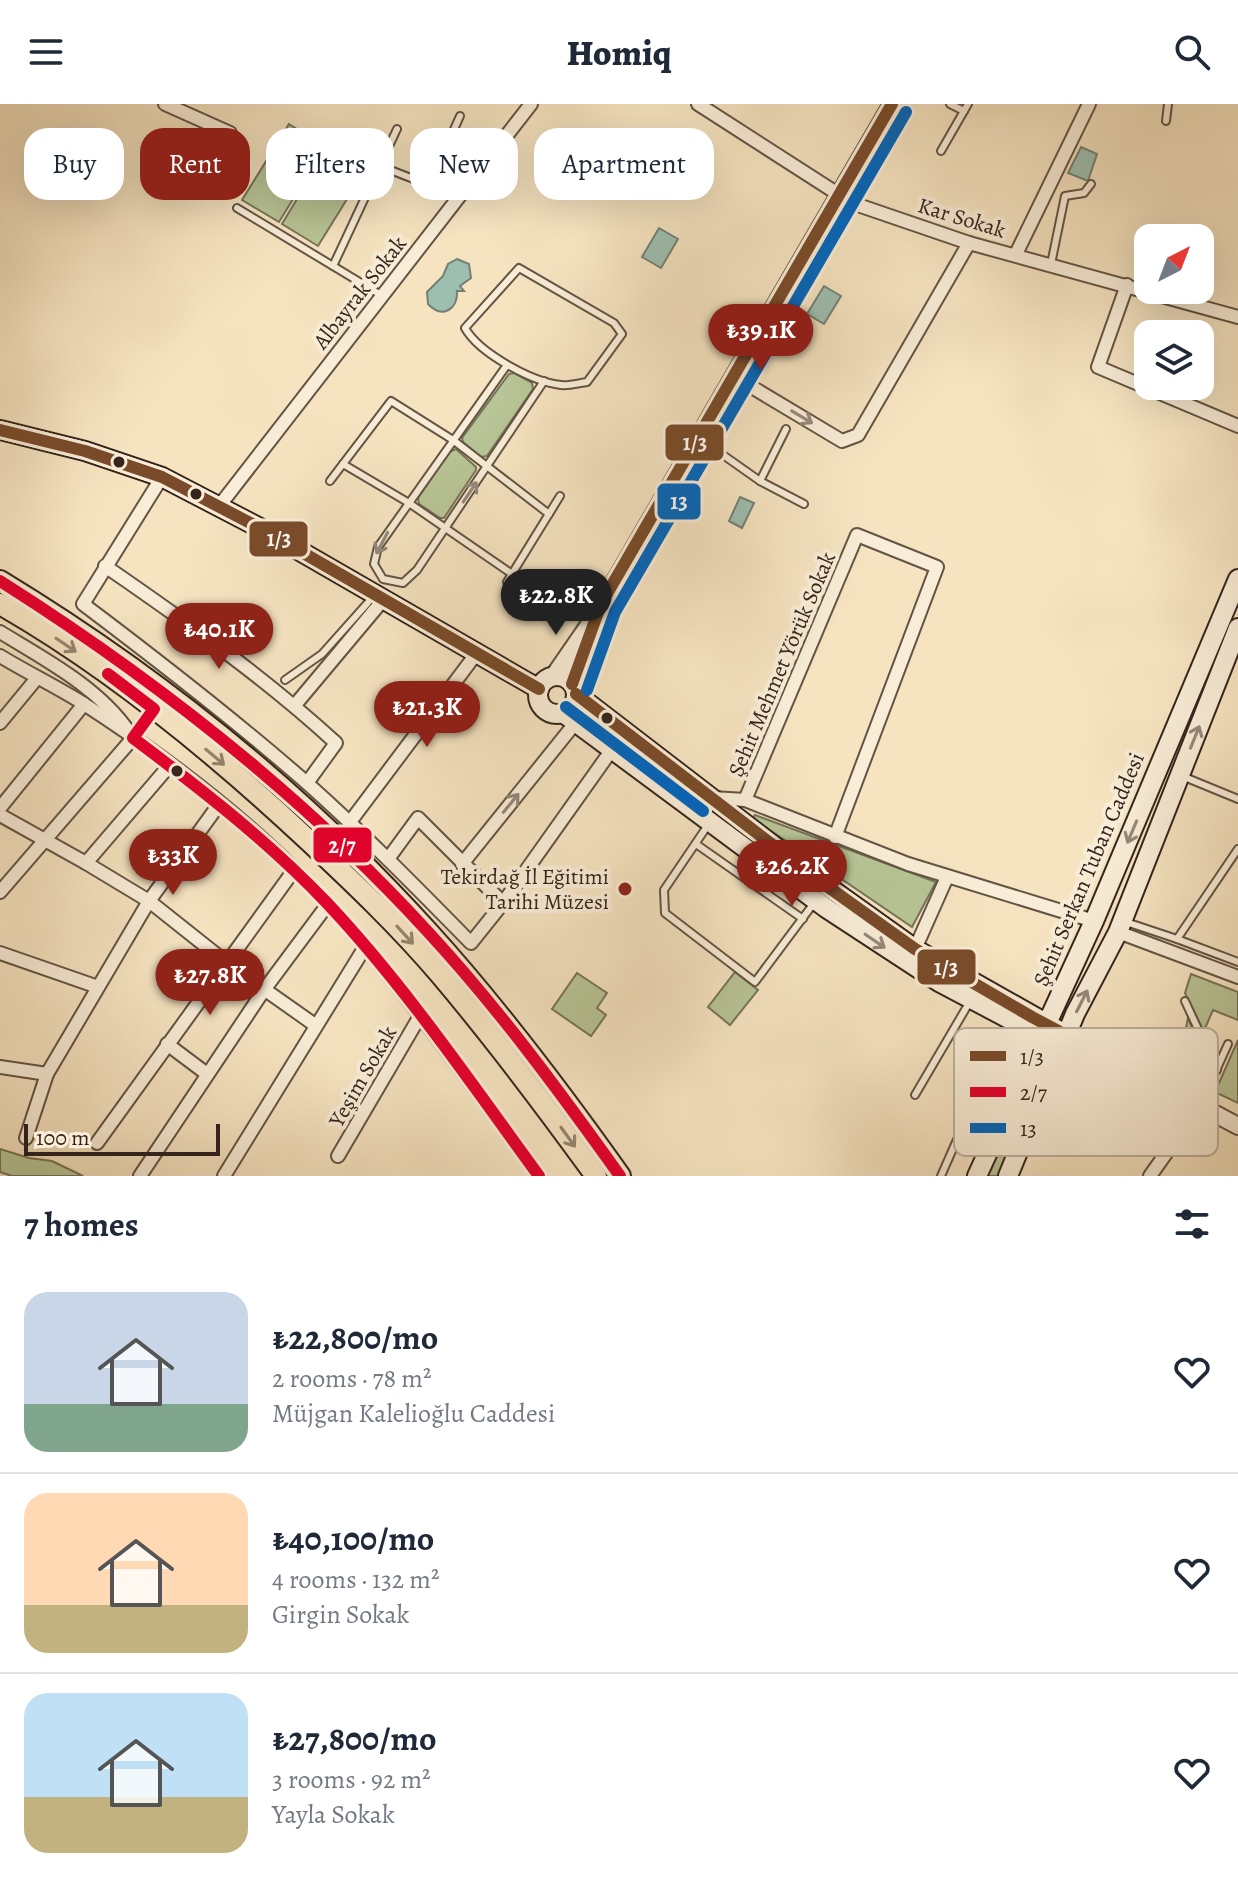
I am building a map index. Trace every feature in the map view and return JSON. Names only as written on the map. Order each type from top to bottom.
[{"type":"main road","points":[[0,430],[85,451],[162,477],[220,505],[378,592],[476,654],[546,683],[564,678],[574,689],[970,1000],[1026,1028]]},
{"type":"main road","name":"Şehit Serkan Tuban Caddesi","points":[[1046,1028],[1238,579]]},
{"type":"main road","points":[[0,581],[92,640],[202,721],[296,802],[382,885],[471,982],[620,1176]]},
{"type":"main road","points":[[0,604],[64,644],[154,709],[259,794],[396,925],[473,1014],[596,1176]]},
{"type":"main road","name":"Şehit Serkan Tuban Caddesi","points":[[1070,1028],[1120,926],[1238,628]]},
{"type":"main road","points":[[546,683],[539,701],[546,710],[570,718],[613,748],[816,900],[912,956],[1053,1028]]},
{"type":"main road","points":[[570,718],[574,689]]},
{"type":"main road","points":[[1094,921],[1120,926]]},
{"type":"main road","points":[[1033,1028],[1047,1025]]},
{"type":"main road","name":"Şehit Serkan Tuban Caddesi","points":[[977,1176],[986,1156]]},
{"type":"main road","name":"Şehit Serkan Tuban Caddesi","points":[[1008,1176],[1016,1156]]},
{"type":"street","points":[[165,104],[219,128]]},
{"type":"street","name":"Albayrak Sokak","points":[[220,505],[531,104]]},
{"type":"street","name":"Kar Sokak","points":[[698,104],[839,197],[969,243],[1238,317]]},
{"type":"street","points":[[546,683],[593,619],[892,104]]},
{"type":"street","points":[[1016,254],[1089,104]]},
{"type":"street","points":[[735,377],[842,441],[858,435],[969,243]]},
{"type":"street","points":[[1127,285],[1098,367],[1238,426]]},
{"type":"street","points":[[162,477],[83,604],[169,668],[307,783],[471,943],[613,748]]},
{"type":"street","name":"Şehit Mehmet Yörük Sokak","points":[[745,800],[857,535],[937,567],[835,837]]},
{"type":"street","points":[[105,566],[295,705],[336,743],[307,783]]},
{"type":"street","points":[[295,705],[378,592]]},
{"type":"street","points":[[574,689],[593,619]]},
{"type":"street","points":[[0,632],[50,662],[102,701],[133,738]]},
{"type":"street","points":[[350,822],[476,654]]},
{"type":"street","points":[[0,656],[84,704],[133,738],[220,803],[294,870],[365,947],[539,1176]]},
{"type":"street","points":[[0,723],[37,678]]},
{"type":"street","points":[[0,808],[84,704]]},
{"type":"street","points":[[0,892],[133,738],[154,709]]},
{"type":"street","points":[[462,864],[570,718]]},
{"type":"street","points":[[86,863],[169,766]]},
{"type":"street","points":[[713,798],[745,800],[835,837],[947,877],[1094,921]]},
{"type":"street","points":[[26,1138],[47,1074],[149,901],[220,803]]},
{"type":"street","points":[[0,815],[149,901],[227,963],[315,1025]]},
{"type":"street","points":[[388,859],[418,818],[503,903]]},
{"type":"street","points":[[97,1143],[294,870]]},
{"type":"street","points":[[912,956],[947,877]]},
{"type":"street","points":[[140,1176],[264,990],[328,904]]},
{"type":"street","points":[[1120,926],[1238,977]]},
{"type":"street","points":[[224,1176],[365,947]]},
{"type":"street","points":[[0,953],[98,987]]},
{"type":"street","name":"Yeşim Sokak","points":[[338,1156],[420,1016]]},
{"type":"street","points":[[167,1044],[207,1074]]},
{"type":"street","points":[[0,1067],[47,1074]]},
{"type":"street","points":[[1218,1116],[1238,1126]]},
{"type":"street","points":[[1150,1176],[1164,1156]]},
{"type":"lane","points":[[941,151],[966,108],[950,104]]},
{"type":"lane","points":[[1166,121],[1168,104]]},
{"type":"lane","points":[[394,171],[429,185],[460,116]]},
{"type":"lane","points":[[394,136],[397,129]]},
{"type":"lane","points":[[1051,264],[1065,196],[1084,193],[1091,184]]},
{"type":"lane","points":[[333,266],[364,200]]},
{"type":"lane","points":[[237,208],[381,295]]},
{"type":"lane","points":[[519,268],[614,323],[622,334],[587,382],[562,385],[507,365],[470,338],[465,328],[519,268]]},
{"type":"lane","points":[[378,592],[374,564],[378,547],[507,365]]},
{"type":"lane","points":[[285,680],[322,654],[378,592],[403,583],[417,570],[544,381]]},
{"type":"lane","points":[[330,481],[391,401],[453,440],[549,514]]},
{"type":"lane","points":[[760,481],[786,429]]},
{"type":"lane","points":[[699,438],[760,481],[804,504]]},
{"type":"lane","points":[[343,464],[409,503],[512,574]]},
{"type":"lane","points":[[507,582],[560,496]]},
{"type":"lane","points":[[1180,775],[1238,799]]},
{"type":"lane","points":[[710,822],[664,890],[665,913],[755,982],[816,900]]},
{"type":"lane","points":[[696,844],[803,919]]},
{"type":"lane","points":[[1177,939],[1238,849]]},
{"type":"lane","points":[[1120,926],[1177,939],[1238,962]]},
{"type":"lane","points":[[915,1095],[970,1000]]},
{"type":"lane","points":[[1185,1001],[1198,1028]]},
{"type":"lane","points":[[1218,1068],[1228,1044]]},
{"type":"lane","points":[[941,1176],[954,1146]]},
{"type":"green space","points":[[266,161],[266,200],[292,200],[279,222],[242,200],[250,200],[250,187]]},
{"type":"green space","points":[[296,200],[346,200],[318,246],[282,224]]},
{"type":"green space","points":[[514,373],[532,383],[533,389],[487,456],[481,457],[462,438],[509,374]]},
{"type":"green space","points":[[456,449],[476,470],[444,518],[440,518],[419,504],[418,498],[449,452]]},
{"type":"green space","points":[[755,815],[936,882],[912,927],[752,818]]},
{"type":"green space","points":[[735,972],[758,990],[730,1025],[708,1007]]},
{"type":"green space","points":[[577,973],[607,993],[597,1008],[606,1015],[591,1036],[552,1009]]},
{"type":"green space","points":[[1191,974],[1238,992],[1238,1020],[1213,1010],[1205,1028],[1201,1028],[1185,993]]},
{"type":"green space","points":[[1238,1040],[1238,1103],[1218,1093],[1218,1085]]},
{"type":"green space","points":[[0,1149],[52,1161],[83,1176],[12,1176],[0,1172]]},
{"type":"green space","points":[[993,1156],[1008,1156],[1000,1176],[984,1176]]},
{"type":"shaded area","points":[[1081,147],[1097,154],[1088,181],[1068,173]]},
{"type":"shaded area","points":[[659,228],[678,239],[661,268],[642,257]]},
{"type":"shaded area","points":[[457,259],[469,264],[471,278],[460,286],[464,291],[457,291],[452,307],[444,311],[433,309],[428,304],[427,292],[443,276],[448,264]]},
{"type":"shaded area","points":[[824,286],[841,296],[824,324],[807,314]]},
{"type":"shaded area","points":[[740,497],[754,503],[742,528],[729,521]]},
{"type":"transit line","name":"1/3","points":[[572,684],[601,604],[892,104]]},
{"type":"transit line","name":"13","points":[[587,690],[615,612],[906,112]]},
{"type":"transit line","name":"1/3","points":[[0,430],[85,451],[162,477],[260,528],[539,689]]},
{"type":"transit line","name":"2/7","points":[[0,581],[172,700],[280,787],[331,834],[381,882],[480,991],[552,1082],[620,1176]]},
{"type":"transit line","name":"2/7","points":[[108,674],[154,709],[133,738],[258,837],[327,903],[411,1002],[539,1176]]},
{"type":"transit line","name":"1/3","points":[[576,694],[817,879],[915,949],[1053,1028]]},
{"type":"transit line","name":"13","points":[[566,707],[703,811]]},
{"type":"place","name":"Tekirdağ İl Eğitimi Tarihi Müzesi","points":[[625,889]]}]
